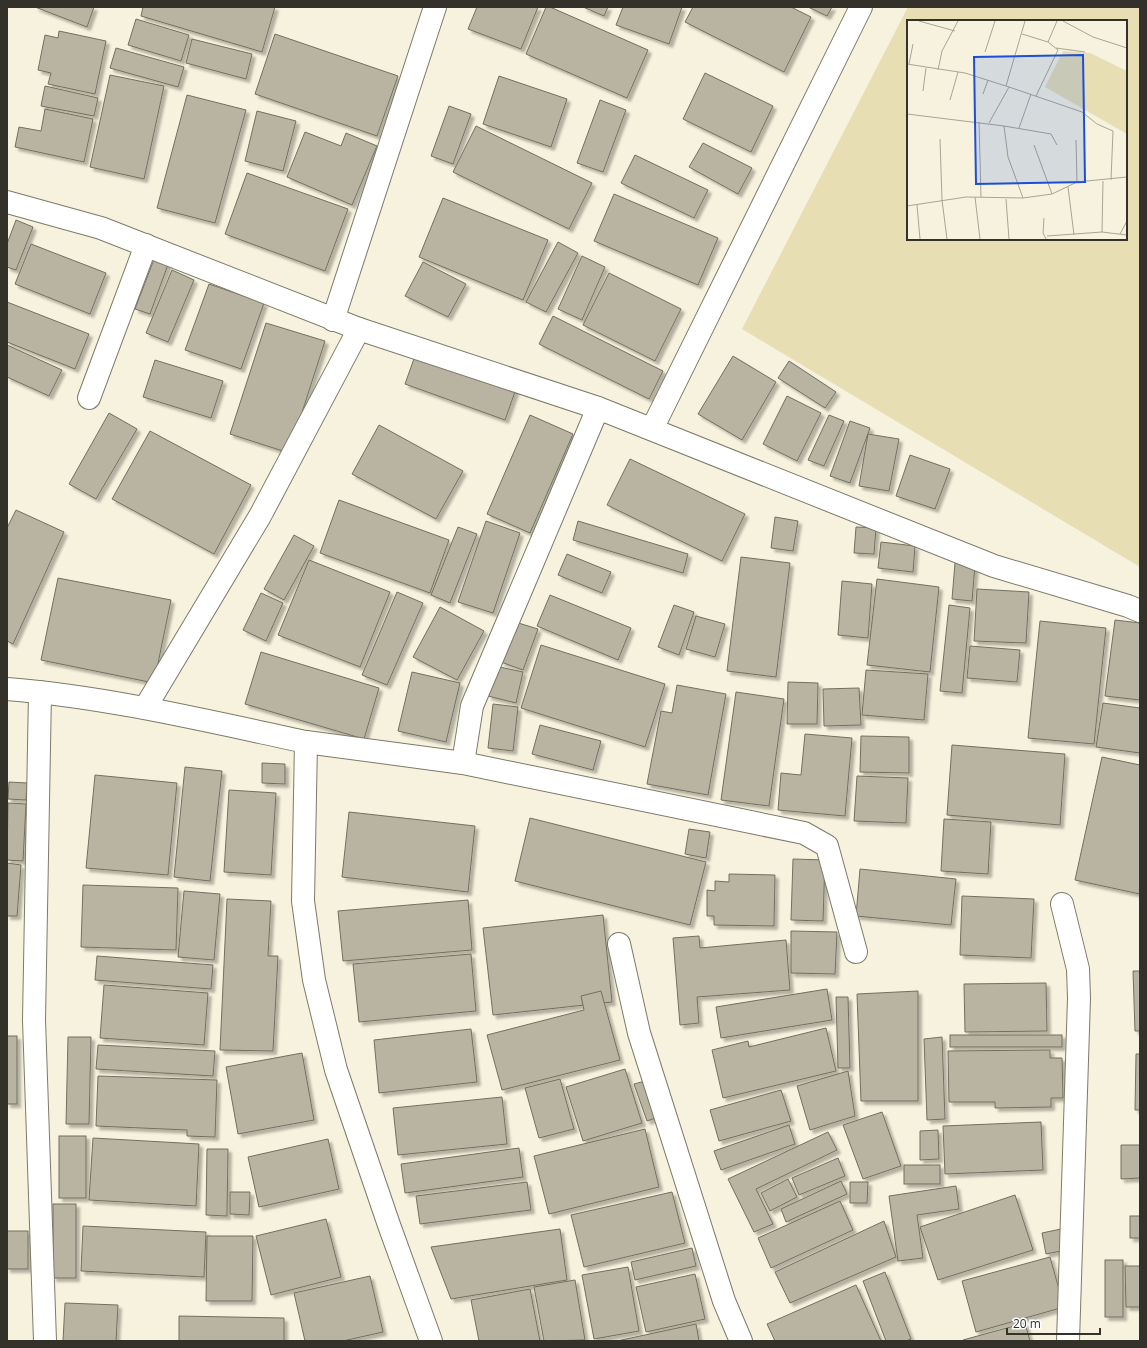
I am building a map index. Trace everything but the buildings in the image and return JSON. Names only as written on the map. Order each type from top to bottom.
[{"type":"street","points":[[333,320],[435,7]]},
{"type":"street","points":[[652,430],[861,7]]},
{"type":"street","points":[[7,202],[101,228],[333,320],[598,408],[994,566],[1140,611]]},
{"type":"street","points":[[90,398],[146,245]]},
{"type":"street","points":[[145,708],[260,516],[359,329]]},
{"type":"street","points":[[463,763],[472,706],[598,408]]},
{"type":"street","points":[[7,689],[40,692],[145,708],[306,742],[463,763],[804,833],[827,846],[856,952]]},
{"type":"street","points":[[40,692],[34,1020],[44,1341]]},
{"type":"street","points":[[306,742],[303,901],[314,980],[336,1070],[389,1225],[431,1341]]},
{"type":"street","points":[[1062,904],[1078,969],[1079,998],[1068,1341]]},
{"type":"street","points":[[619,944],[639,1033],[724,1301],[741,1341]]},
{"type":"shaded area","points":[[908,7],[1140,7],[1140,567],[742,329]]}]
